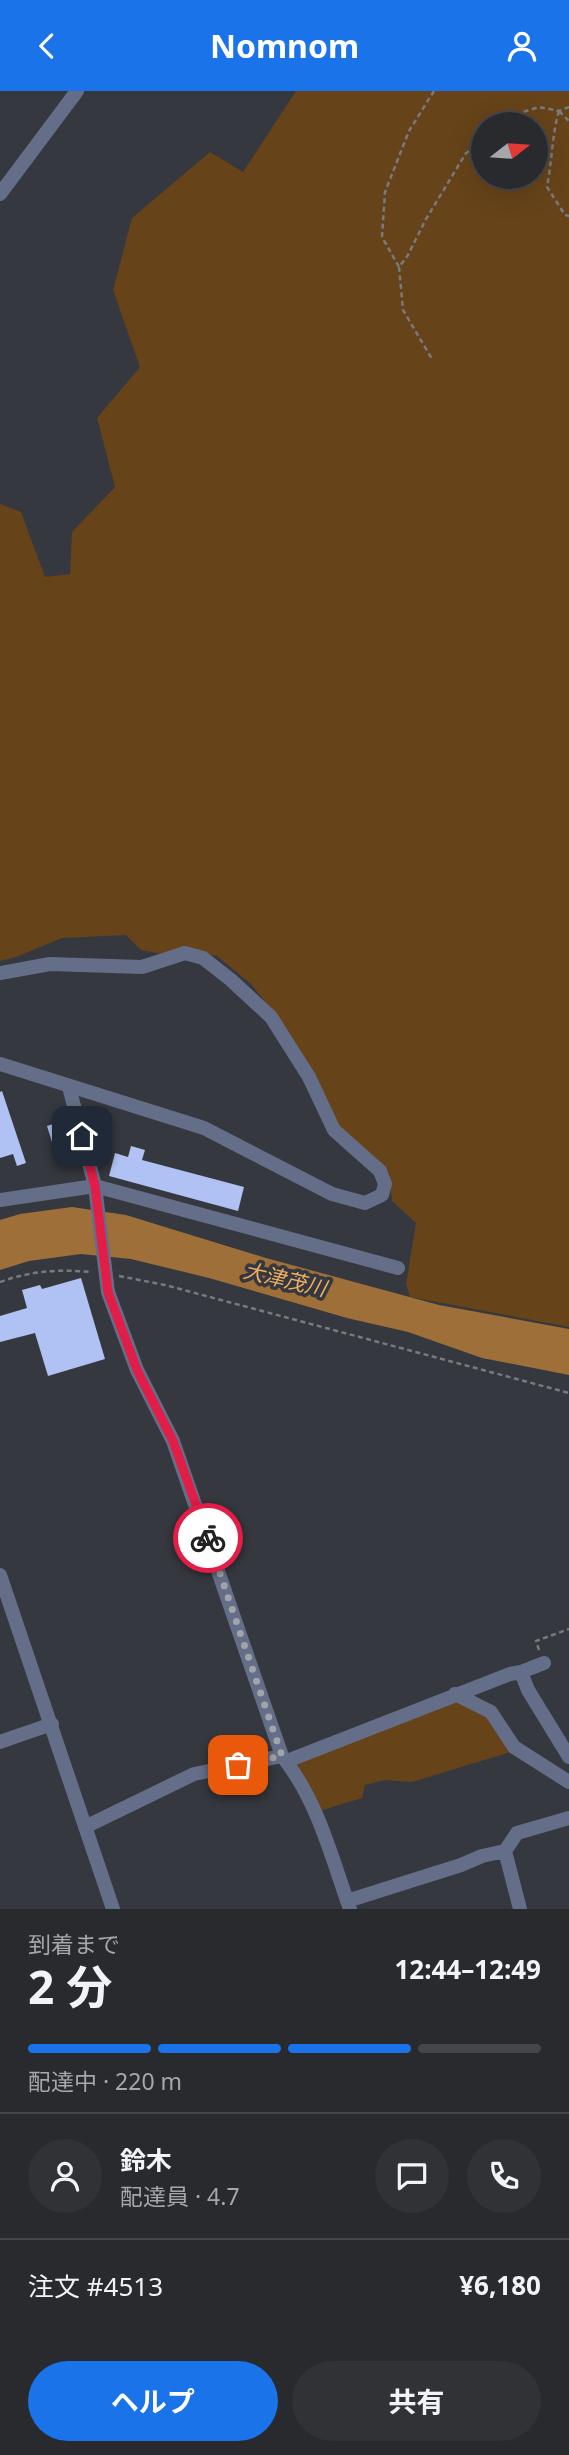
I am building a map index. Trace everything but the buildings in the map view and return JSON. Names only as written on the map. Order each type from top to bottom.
[{"type":"street","points":[[0,194],[77,91]]},
{"type":"street","points":[[0,972],[50,964],[142,967],[185,953],[203,958],[271,1017],[309,1077],[334,1130],[380,1171],[385,1184],[382,1195],[365,1203],[332,1194],[204,1128],[0,1064]]},
{"type":"street","points":[[69,1087],[95,1186],[108,1292],[137,1370],[173,1441],[284,1758],[306,1792],[324,1829],[349,1905],[482,1856],[505,1851],[517,1833],[569,1818]]},
{"type":"street","points":[[0,1200],[95,1186],[398,1268]]},
{"type":"street","points":[[0,1575],[113,1909]]},
{"type":"street","points":[[85,1827],[194,1774],[284,1758],[544,1663]]},
{"type":"street","points":[[521,1672],[528,1690],[569,1757]]},
{"type":"street","points":[[462,1692],[491,1711],[514,1747],[569,1782]]},
{"type":"street","points":[[0,1742],[51,1724]]},
{"type":"street","points":[[505,1851],[520,1909]]},
{"type":"path","points":[[432,359],[403,310],[399,267],[382,237],[385,191],[409,131],[434,91]]},
{"type":"path","points":[[523,112],[539,107],[559,111],[569,107]]},
{"type":"path","points":[[559,111],[569,121]]},
{"type":"path","points":[[559,111],[547,187],[565,215],[569,216]]},
{"type":"path","points":[[399,267],[466,153],[471,150]]},
{"type":"path","points":[[0,1282],[24,1273],[68,1270],[107,1273],[165,1285],[569,1393]]},
{"type":"path","points":[[544,1663],[536,1641],[569,1629]]},
{"type":"shaded area","points":[[296,91],[569,91],[569,1327],[410,1297],[406,1284],[416,1223],[392,1201],[389,1173],[342,1130],[288,1031],[251,984],[217,956],[192,952],[184,958],[141,950],[126,935],[62,938],[0,961],[0,504],[21,512],[45,577],[70,574],[72,532],[115,487],[97,418],[140,367],[113,290],[132,218],[210,152],[243,172]]},
{"type":"shaded area","points":[[460,1698],[485,1711],[514,1751],[412,1782],[384,1780],[365,1785],[362,1798],[319,1811],[296,1762]]},
{"type":"water","name":"大津茂川","points":[[72,1207],[126,1215],[266,1258],[439,1305],[569,1329],[569,1375],[482,1358],[408,1332],[131,1259],[81,1254],[29,1261],[0,1270],[0,1220],[20,1214]]},
{"type":"way so far","points":[[208,1538],[282,1756],[238,1765]]},
{"type":"route","points":[[82,1136],[95,1186],[108,1292],[137,1370],[173,1441],[208,1538]]}]
